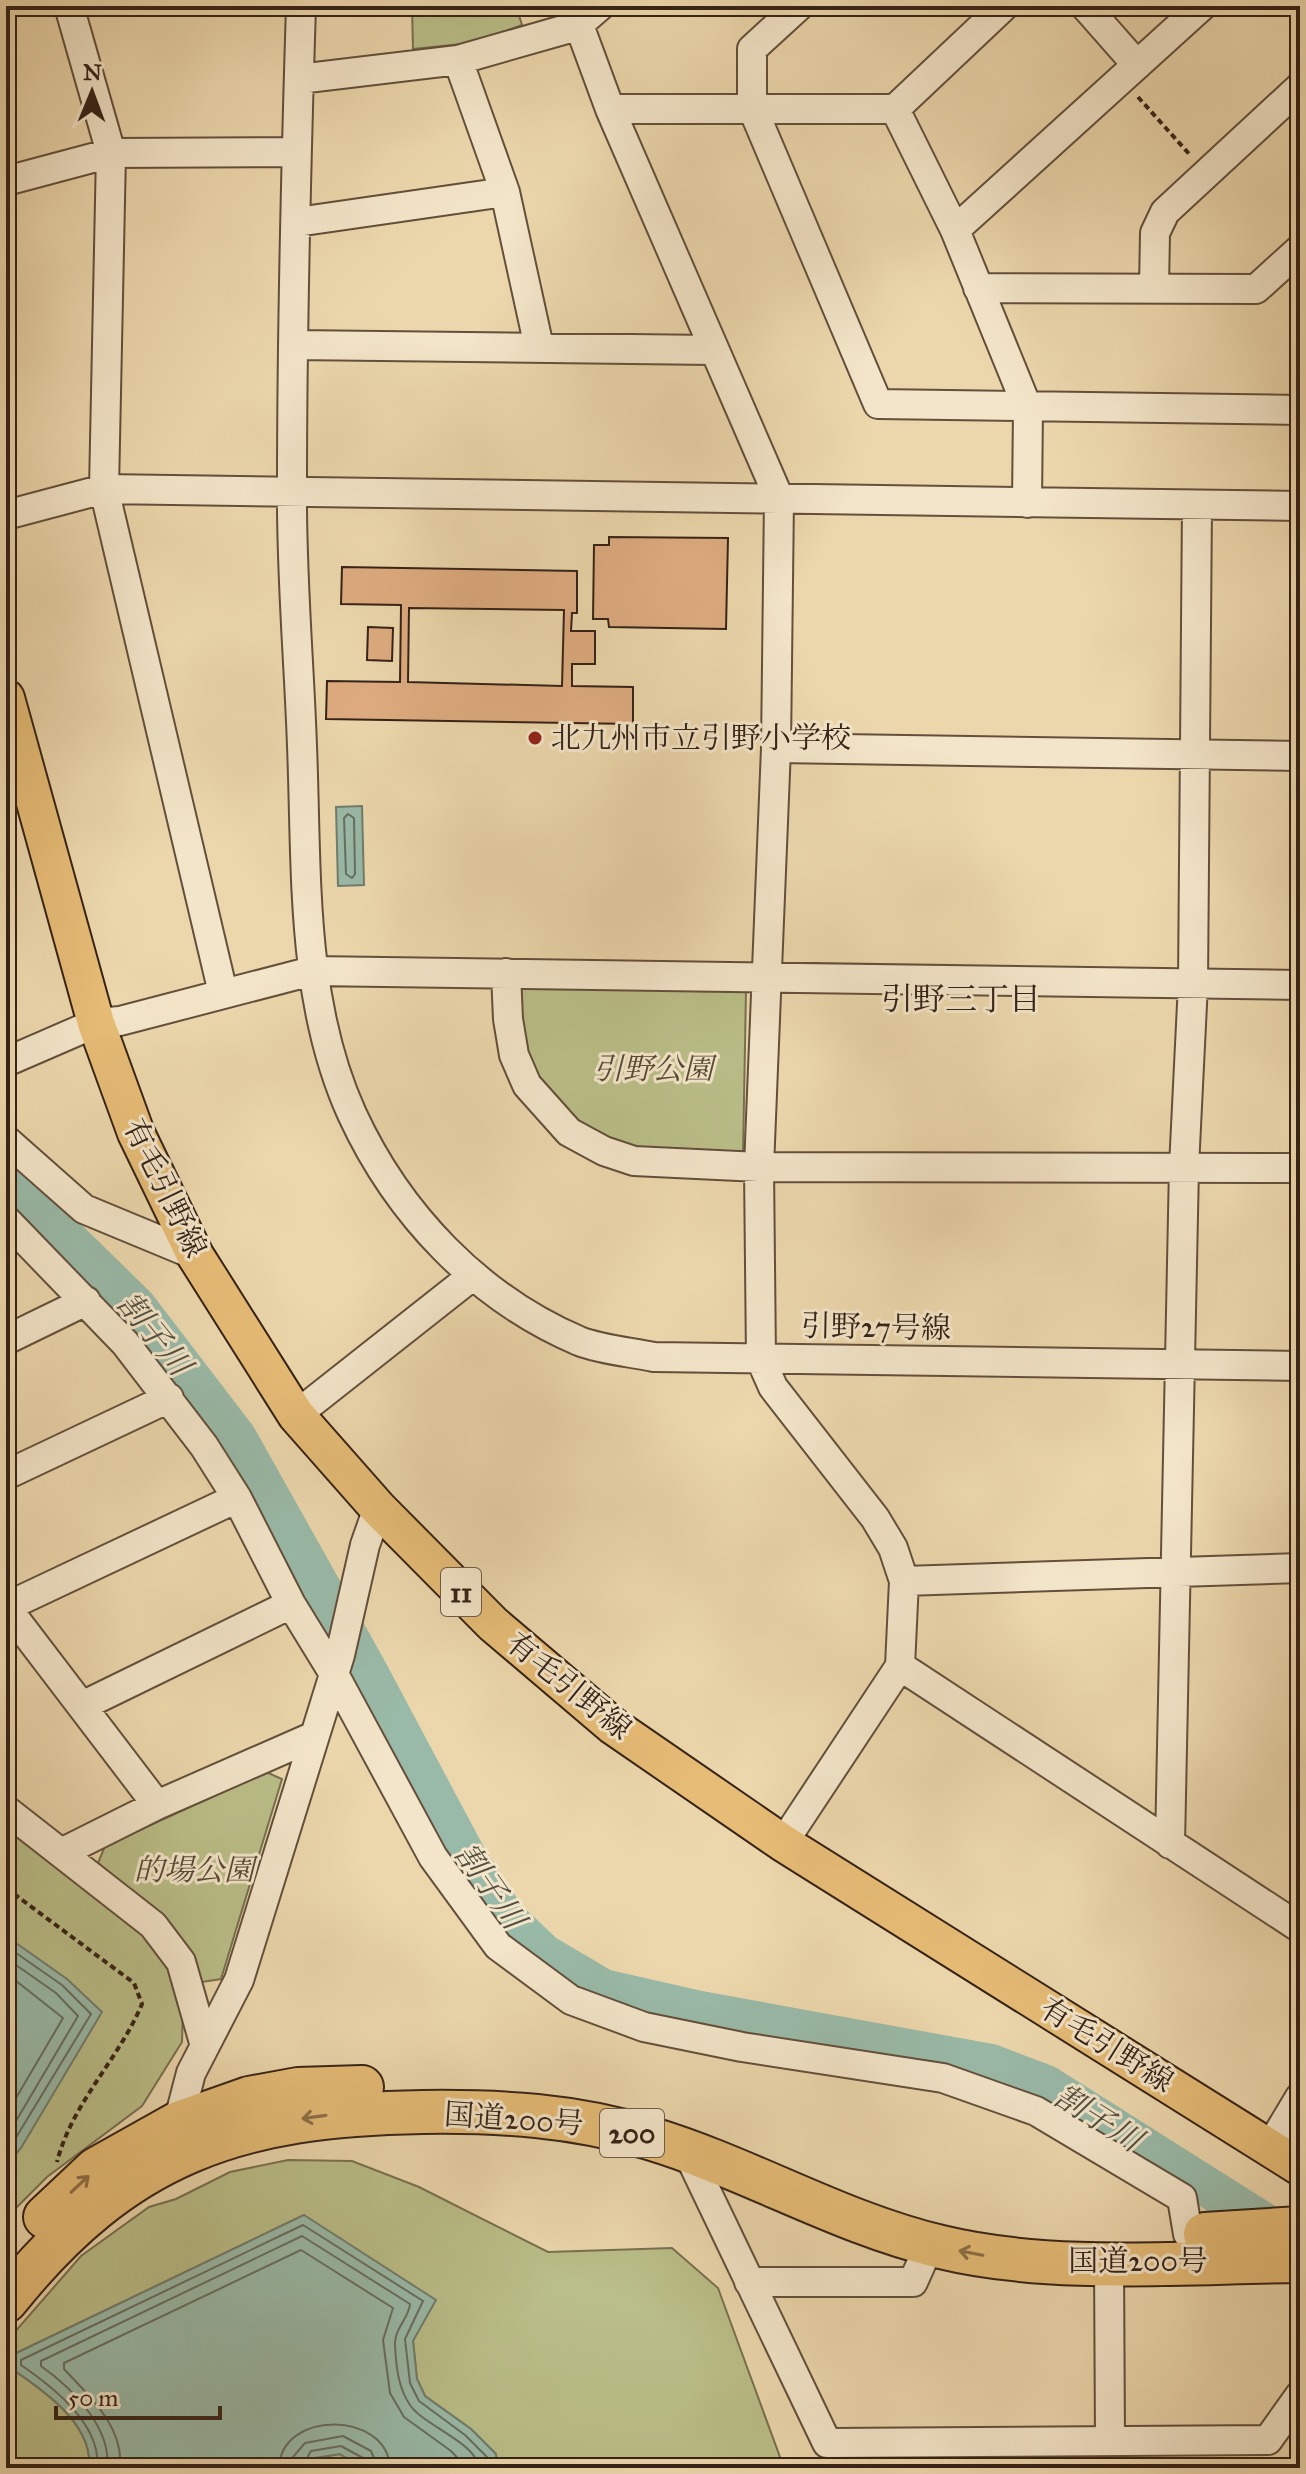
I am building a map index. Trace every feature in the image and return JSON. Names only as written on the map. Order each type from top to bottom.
[{"type":"highway","name":"国道200号","points":[[6,2301],[80,2219],[126,2186],[185,2136],[249,2098],[298,2089],[452,2085],[526,2087],[609,2103],[708,2131],[853,2193],[940,2219],[1016,2233],[1254,2233],[1300,2228]]},
{"type":"highway","name":"国道200号","points":[[6,2260],[96,2169],[126,2149],[185,2136],[244,2131],[316,2116],[486,2111],[569,2119],[687,2151],[850,2219],[930,2244],[1024,2260],[1300,2261]]},
{"type":"main road","name":"有毛引野線","points":[[6,698],[96,1023],[136,1133],[195,1255],[296,1415],[378,1508],[493,1624],[613,1726],[783,1843],[1300,2167]]},
{"type":"street","points":[[69,6],[111,153],[104,489],[223,993]]},
{"type":"street","name":"引野27号線","points":[[301,6],[292,490],[312,971],[330,1051],[351,1113],[424,1226],[471,1277],[515,1308],[582,1342],[654,1357],[1300,1366]]},
{"type":"street","points":[[299,79],[458,60],[600,6]]},
{"type":"street","points":[[799,6],[752,49],[752,107],[878,404],[1028,409],[1300,410]]},
{"type":"street","points":[[610,109],[895,109],[1004,6]]},
{"type":"street","points":[[1085,6],[1130,73]]},
{"type":"street","points":[[955,230],[1202,6]]},
{"type":"street","points":[[574,16],[610,109],[779,498],[776,748],[764,978],[759,1167],[761,1360],[773,1387],[875,1518],[893,1548],[904,1581],[900,1666],[783,1843]]},
{"type":"street","points":[[458,60],[505,192],[539,347]]},
{"type":"street","points":[[1154,288],[1155,233],[1165,212],[1300,87]]},
{"type":"street","points":[[895,109],[955,230],[1028,409],[1027,503]]},
{"type":"street","points":[[6,181],[111,153],[296,152]]},
{"type":"street","points":[[297,222],[505,192]]},
{"type":"street","points":[[978,288],[1256,289],[1300,249]]},
{"type":"street","points":[[295,345],[713,350]]},
{"type":"street","points":[[6,515],[104,489],[1300,506]]},
{"type":"street","points":[[1170,1844],[1184,1167],[1193,984],[1197,505]]},
{"type":"street","points":[[776,748],[1300,756]]},
{"type":"street","points":[[6,1062],[96,1023],[120,1021],[312,971],[1300,985]]},
{"type":"street","points":[[506,973],[508,1019],[514,1055],[527,1085],[569,1132],[604,1151],[634,1161],[759,1167],[1300,1168]]},
{"type":"street","points":[[6,1140],[84,1209],[129,1231],[195,1255]]},
{"type":"street","points":[[6,1220],[86,1301],[169,1398],[237,1498],[291,1604],[337,1665],[433,1857],[498,1946],[571,2000],[658,2030],[943,2078],[1036,2111],[1182,2198],[1188,2234]]},
{"type":"street","points":[[296,1415],[471,1277]]},
{"type":"street","points":[[6,1340],[86,1301]]},
{"type":"street","points":[[6,1475],[169,1398]]},
{"type":"street","points":[[157,1805],[6,1607],[237,1498]]},
{"type":"street","points":[[185,2136],[191,2073],[239,1980],[312,1737],[337,1665],[365,1545],[378,1508]]},
{"type":"street","points":[[904,1581],[1300,1568]]},
{"type":"street","points":[[82,1706],[291,1604]]},
{"type":"street","points":[[900,1666],[1300,1928]]},
{"type":"street","points":[[63,1852],[157,1805],[312,1737]]},
{"type":"street","points":[[6,1810],[153,1925],[181,1962],[205,2046]]},
{"type":"street","points":[[1270,2147],[1300,2097]]},
{"type":"street","points":[[687,2151],[827,2443],[1268,2440],[1300,2395]]},
{"type":"street","points":[[749,2282],[913,2282],[930,2244]]},
{"type":"street","points":[[1109,2262],[1110,2441]]},
{"type":"path","points":[[1130,73],[1207,174]]},
{"type":"path","points":[[6,1888],[134,1983],[142,2004],[133,2025],[61,2145],[55,2169]]},
{"type":"green space","points":[[412,6],[516,6],[522,25],[471,43],[413,49]]},
{"type":"green space","name":"引野公園","points":[[524,986],[746,991],[743,1154],[642,1148],[620,1143],[577,1119],[548,1090],[528,1061],[518,994]]},
{"type":"green space","name":"的場公園","points":[[266,1772],[282,1779],[221,1979],[202,1982],[184,1944],[140,1899],[98,1863],[105,1846]]},
{"type":"green space","points":[[6,1826],[145,1935],[175,1979],[183,2009],[182,2042],[142,2106],[47,2177],[6,2218]]},
{"type":"green space","points":[[288,2160],[352,2161],[419,2187],[548,2252],[672,2248],[718,2288],[784,2468],[497,2468],[496,2454],[471,2429],[425,2396],[417,2379],[413,2341],[304,2215],[6,2358],[6,2342],[81,2256],[149,2207],[176,2199],[230,2172]]},
{"type":"green space","points":[[6,2365],[48,2395],[74,2421],[83,2436],[89,2468],[6,2468]]},
{"type":"green space","points":[[340,2454],[362,2468],[307,2468],[315,2458]]},
{"type":"water","points":[[362,806],[364,885],[338,886],[336,807]]},
{"type":"water","points":[[6,1936],[67,1979],[102,2012],[21,2148],[6,2166]]},
{"type":"water","points":[[304,2215],[436,2300],[413,2341],[417,2379],[425,2396],[471,2429],[496,2454],[497,2468],[362,2468],[340,2454],[315,2458],[307,2468],[89,2468],[83,2436],[74,2421],[48,2395],[6,2365],[6,2358]]},
{"type":"building","points":[[609,537],[728,538],[726,629],[609,627],[608,619],[593,619],[594,545],[609,545]]},
{"type":"building","points":[[342,567],[577,571],[577,613],[572,613],[571,631],[595,631],[595,664],[572,664],[572,686],[633,687],[633,724],[326,719],[327,681],[400,682],[401,605],[341,604]],"holes":[[[409,608],[564,610],[562,686],[408,682]]]},
{"type":"building","points":[[368,627],[393,628],[392,661],[367,660]]},
{"type":"waterway","name":"割子川","points":[[6,1179],[136,1306],[237,1438],[367,1670],[467,1858],[506,1918],[544,1954],[603,1989],[700,2011],[991,2064],[1046,2085],[1293,2241]]},
{"type":"place","name":"北九州市立引野小学校","points":[[535,738]]},
{"type":"district","name":"引野三丁目","points":[[961,999]]}]
